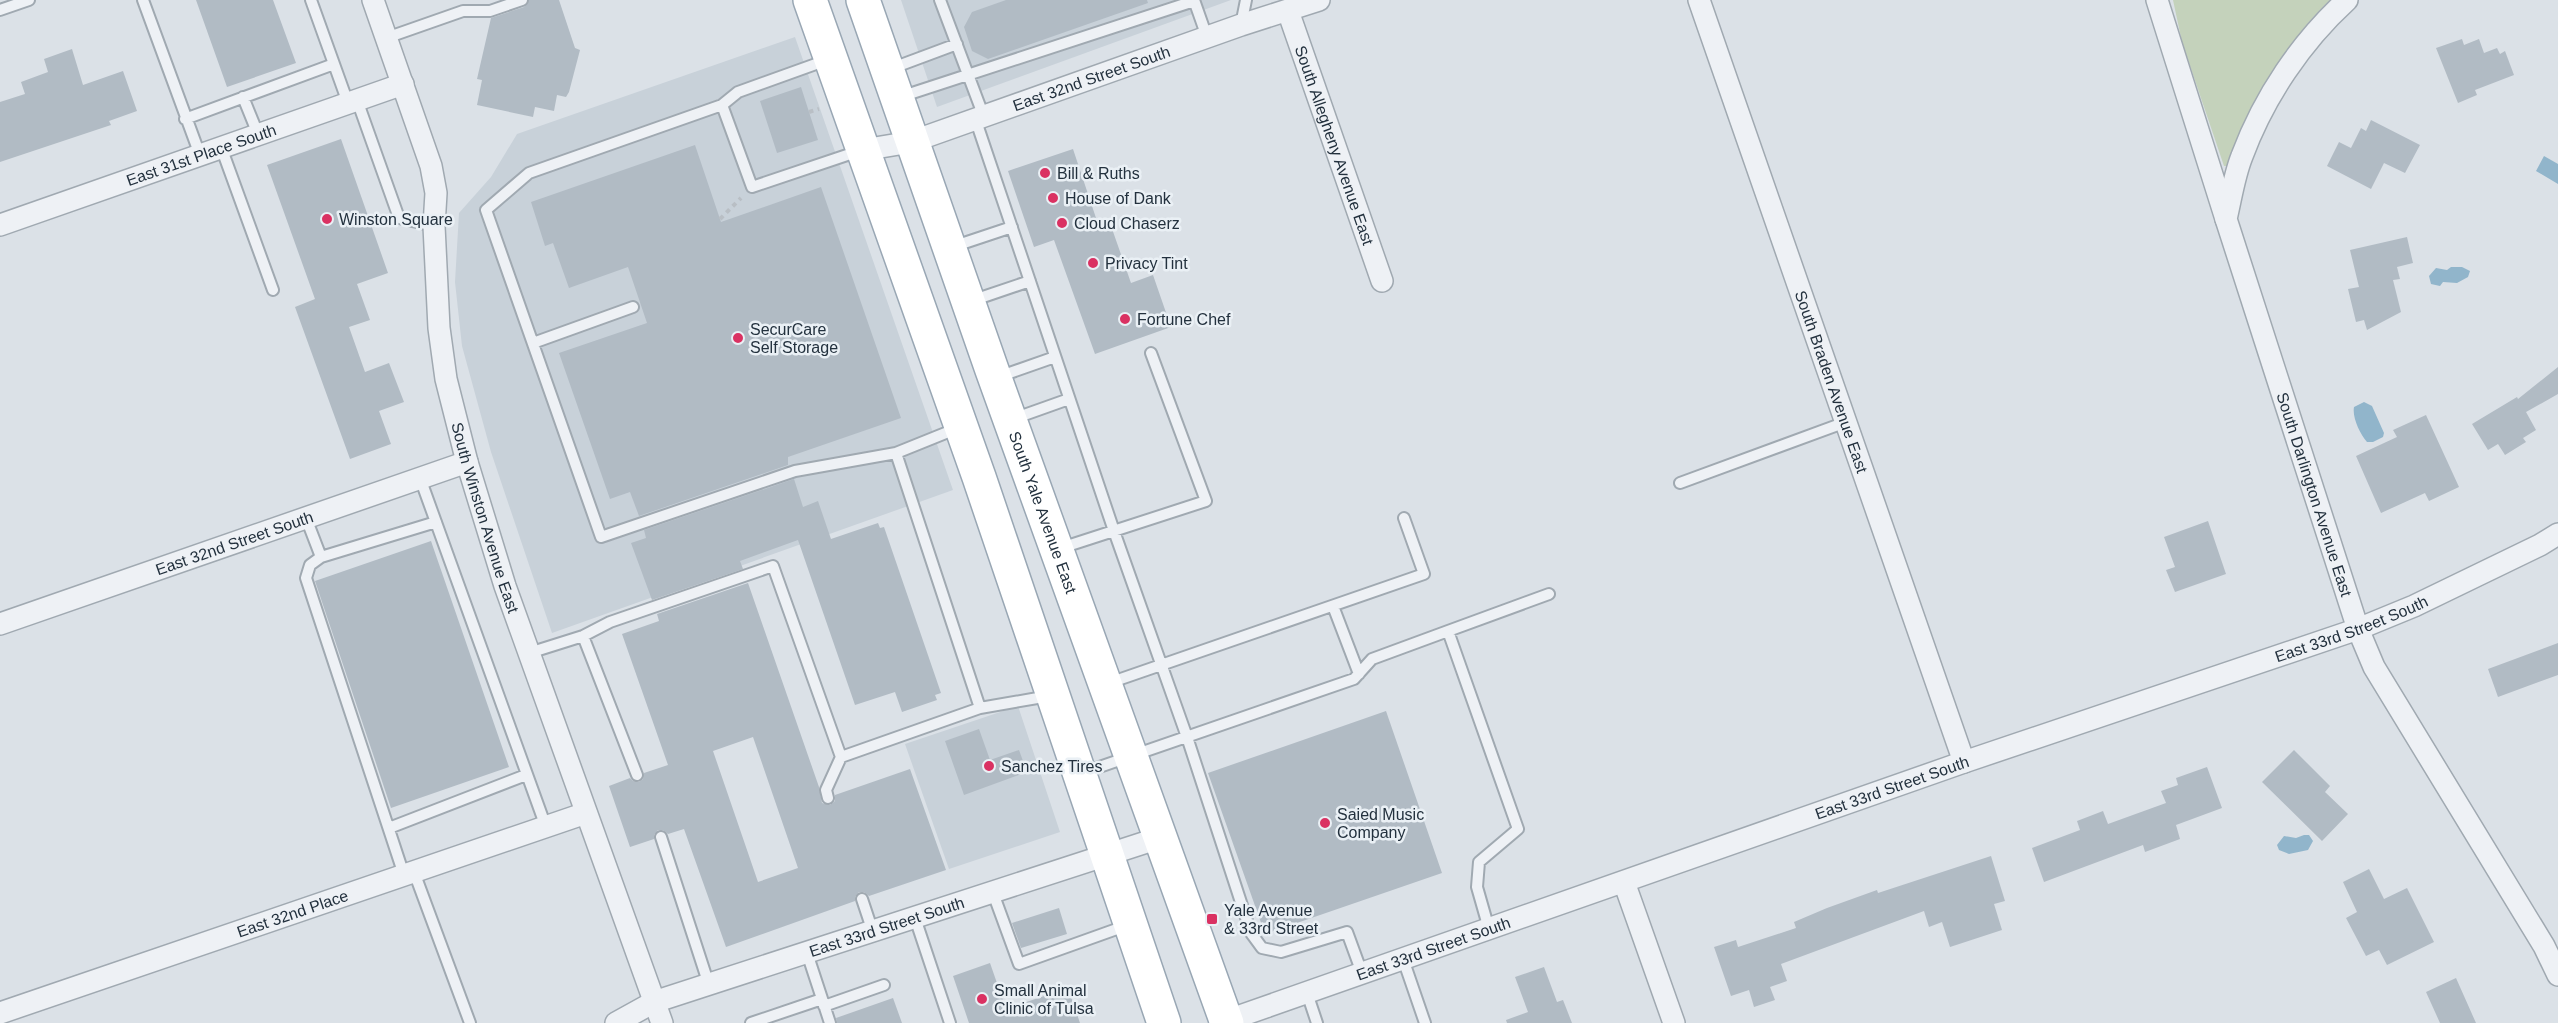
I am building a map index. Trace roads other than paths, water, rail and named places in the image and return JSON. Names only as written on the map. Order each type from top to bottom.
[{"type":"main road","points":[[810,0],[961,427],[1164,1023]]},
{"type":"main road","name":"South Yale Avenue East","points":[[863,0],[1010,420],[1162,837],[1224,1022]]},
{"type":"street","name":"South Winston Avenue East","points":[[373,0],[431,166],[436,193],[435,272],[443,359],[467,462],[529,653],[662,1023]]},
{"type":"street","name":"South Braden Avenue East","points":[[1699,0],[1964,762]]},
{"type":"street","name":"South Darlington Avenue East","points":[[2157,0],[2358,628],[2374,667],[2544,946],[2558,975]]},
{"type":"street","points":[[2226,219],[2241,157],[2262,112],[2310,38],[2347,0]]},
{"type":"street","name":"East 32nd Street South","points":[[862,150],[911,142],[1303,4]]},
{"type":"street","name":"South Allegheny Avenue East","points":[[1303,4],[1382,281]]},
{"type":"street","name":"East 31st Place South","points":[[0,225],[403,84]]},
{"type":"street","name":"East 32nd Street South","points":[[0,624],[467,462]]},
{"type":"street","name":"East 33rd Street South","points":[[1224,1022],[1964,762],[2358,628],[2414,606],[2558,534]]},
{"type":"street","name":"East 32nd Place","points":[[0,1013],[585,813]]},
{"type":"street","name":"East 33rd Street South","points":[[616,1023],[654,1002],[1162,837]]},
{"type":"street","points":[[1624,882],[1674,1023]]},
{"type":"lane","points":[[0,10],[29,0]]},
{"type":"lane","points":[[143,0],[200,155]]},
{"type":"lane","points":[[311,0],[334,64],[353,101],[399,218],[434,226]]},
{"type":"lane","points":[[386,38],[463,11],[490,11],[522,0]]},
{"type":"lane","points":[[940,0],[969,76],[1012,227],[1055,357],[1187,736],[1251,933],[1262,948],[1281,952],[1347,932],[1362,974]]},
{"type":"lane","points":[[1240,25],[1246,0]]},
{"type":"lane","points":[[892,84],[969,76],[1194,1],[1207,37]]},
{"type":"lane","points":[[892,84],[957,44]]},
{"type":"lane","points":[[830,58],[738,92],[722,105],[529,173],[486,210],[532,343],[601,537],[795,471],[896,453],[961,427]]},
{"type":"lane","points":[[185,119],[334,64]]},
{"type":"lane","points":[[243,98],[258,134]]},
{"type":"lane","points":[[722,105],[752,187],[862,150]]},
{"type":"lane","points":[[221,147],[273,290]]},
{"type":"lane","points":[[949,248],[1012,227]]},
{"type":"lane","points":[[968,302],[1030,281]]},
{"type":"lane","points":[[532,343],[633,307]]},
{"type":"lane","points":[[1058,549],[1206,501],[1151,353]]},
{"type":"lane","points":[[995,378],[1055,357]]},
{"type":"lane","points":[[1010,420],[1069,399]]},
{"type":"lane","points":[[1680,483],[1846,422]]},
{"type":"lane","points":[[896,453],[980,708]]},
{"type":"lane","points":[[420,478],[546,827]]},
{"type":"lane","points":[[306,518],[321,557]]},
{"type":"lane","points":[[1106,684],[1424,574],[1404,518]]},
{"type":"lane","points":[[436,522],[321,557],[310,565],[306,578],[389,828],[470,1023]]},
{"type":"lane","points":[[529,653],[583,636],[610,622],[773,566],[841,757],[826,790],[828,798]]},
{"type":"lane","points":[[1078,774],[1354,679],[1372,659],[1549,594]]},
{"type":"lane","points":[[1333,606],[1359,674]]},
{"type":"lane","points":[[1448,631],[1518,829],[1479,862],[1477,887],[1489,929]]},
{"type":"lane","points":[[583,636],[637,775]]},
{"type":"lane","points":[[841,757],[980,708],[1052,695]]},
{"type":"lane","points":[[389,828],[526,775]]},
{"type":"lane","points":[[661,837],[709,985]]},
{"type":"lane","points":[[993,893],[1018,964],[1130,925]]},
{"type":"lane","points":[[862,899],[873,932]]},
{"type":"lane","points":[[915,918],[950,1023]]},
{"type":"lane","points":[[807,953],[830,1023]]},
{"type":"lane","points":[[1403,959],[1425,1023]]},
{"type":"lane","points":[[751,1023],[884,986]]},
{"type":"lane","points":[[1307,993],[1317,1023]]},
{"type":"water","points":[[2544,156],[2558,164],[2558,184],[2536,171]]},
{"type":"water","points":[[2451,267],[2462,267],[2470,271],[2468,277],[2457,283],[2443,282],[2440,286],[2431,284],[2429,276],[2436,268],[2447,270]]},
{"type":"water","points":[[2364,402],[2372,406],[2384,433],[2383,437],[2373,442],[2367,442],[2364,439],[2354,416],[2354,407]]},
{"type":"water","points":[[2309,835],[2313,841],[2308,850],[2289,854],[2279,850],[2277,845],[2284,836],[2296,838]]},
{"type":"place","name":"Bill & Ruths","points":[[1045,173]]},
{"type":"place","name":"House of Dank","points":[[1053,198]]},
{"type":"place","name":"Winston Square","points":[[327,219]]},
{"type":"place","name":"Cloud Chaserz","points":[[1062,223]]},
{"type":"place","name":"Privacy Tint","points":[[1093,263]]},
{"type":"place","name":"Fortune Chef","points":[[1125,319]]},
{"type":"place","name":"SecurCare Self Storage","points":[[738,338]]},
{"type":"place","name":"Sanchez Tires","points":[[989,766]]},
{"type":"place","name":"Saied Music Company","points":[[1325,823]]},
{"type":"place","name":"Yale Avenue & 33rd Street","points":[[1212,919]]},
{"type":"place","name":"Small Animal Clinic of Tulsa","points":[[982,999]]}]
